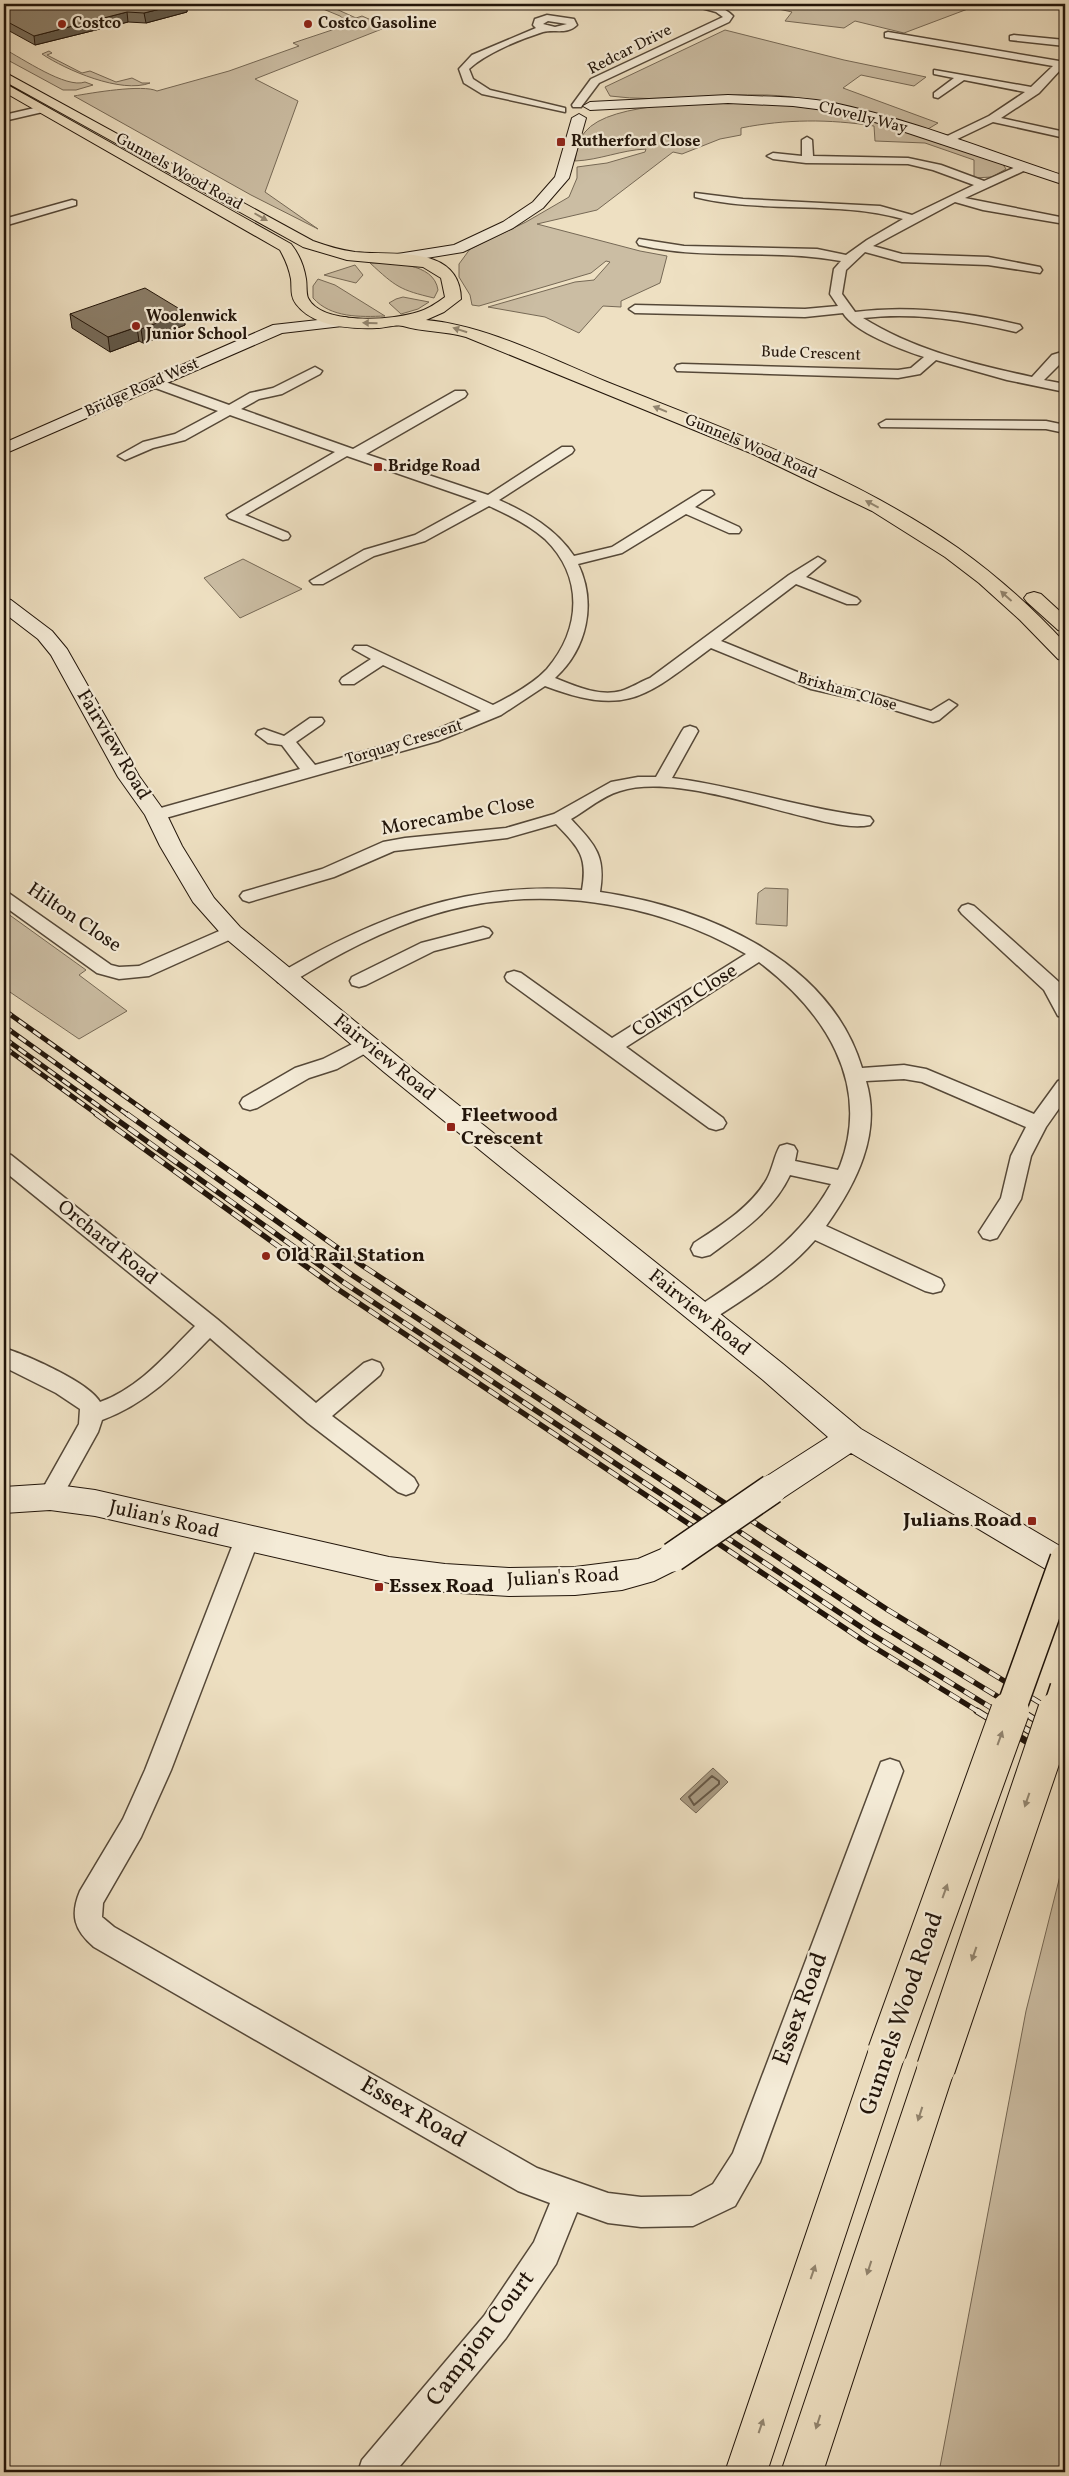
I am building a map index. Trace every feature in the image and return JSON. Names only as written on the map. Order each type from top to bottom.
[{"type":"main road","name":"Gunnels Wood Road","points":[[4,76],[308,244],[359,258],[396,258],[420,262],[446,273]]},
{"type":"main road","name":"Gunnels Wood Road","points":[[4,87],[286,247],[291,255],[299,282],[298,293],[302,302],[310,310],[324,317],[345,322],[448,327],[472,334],[760,449],[824,479],[891,514],[985,578],[1041,629],[1065,655]]},
{"type":"main road","name":"Gunnels Wood Road","points":[[299,282],[319,269],[359,258]]},
{"type":"main road","points":[[446,273],[451,281],[453,299]]},
{"type":"main road","name":"Gunnels Wood Road","points":[[393,323],[421,317],[438,310],[453,299],[470,315],[492,328],[770,439],[850,476],[930,522],[984,558],[1025,590],[1065,626]]},
{"type":"main road","name":"Gunnels Wood Road","points":[[746,2472],[887,2052],[1065,1559]]},
{"type":"main road","points":[[802,2472],[1065,1688]]},
{"type":"street","name":"Redcar Drive","points":[[585,111],[596,81],[726,20],[728,16],[719,10],[692,4]]},
{"type":"street","points":[[545,28],[476,57],[464,69],[468,81],[486,92],[561,110],[567,116],[585,111]]},
{"type":"street","points":[[888,35],[1062,65]]},
{"type":"street","points":[[975,37],[977,50]]},
{"type":"street","points":[[1014,38],[1065,43]]},
{"type":"street","points":[[945,141],[993,119],[1035,91],[1062,65]]},
{"type":"street","points":[[938,72],[1035,91]]},
{"type":"street","points":[[924,92],[942,96],[962,77]]},
{"type":"street","name":"Clovelly Way","points":[[585,111],[653,103],[728,99],[793,102],[856,113],[1065,181]]},
{"type":"street","points":[[4,118],[43,109]]},
{"type":"street","points":[[396,258],[458,249],[523,216],[557,186],[566,168],[585,111]]},
{"type":"street","points":[[993,119],[1065,135]]},
{"type":"street","points":[[807,140],[808,158]]},
{"type":"street","points":[[773,156],[919,163],[985,185]]},
{"type":"street","name":"Bude Crescent","points":[[1024,167],[914,219],[889,232],[865,248],[849,259],[840,269],[836,280],[836,293],[848,312],[870,331],[889,341],[933,356],[1065,388]]},
{"type":"street","points":[[699,195],[743,202],[880,209],[914,219]]},
{"type":"street","points":[[956,199],[985,209],[1044,216],[1065,221]]},
{"type":"street","points":[[6,220],[72,203]]},
{"type":"street","points":[[643,242],[684,250],[817,253],[849,259]]},
{"type":"street","points":[[865,248],[902,258],[988,261],[1036,270]]},
{"type":"street","points":[[446,273],[458,249]]},
{"type":"street","points":[[279,328],[302,302]]},
{"type":"street","name":"Bude Crescent","points":[[635,308],[804,313],[948,313],[1016,328]]},
{"type":"street","points":[[279,328],[345,322]]},
{"type":"street","name":"Bridge Road West","points":[[4,449],[279,328]]},
{"type":"street","points":[[1035,381],[1057,358],[1065,355]]},
{"type":"street","name":"Bude Crescent","points":[[682,368],[898,374],[914,370],[933,356]]},
{"type":"street","points":[[125,456],[148,444],[180,437],[255,396],[277,390],[315,371]]},
{"type":"street","name":"Torquay Crescent","points":[[155,383],[488,501],[541,529],[570,561],[578,578],[582,602],[580,632],[567,656],[544,680],[495,712],[441,734],[156,815]]},
{"type":"street","points":[[283,536],[234,515],[460,394]]},
{"type":"street","points":[[886,424],[1046,425],[1065,429]]},
{"type":"street","points":[[318,581],[370,553],[420,538],[488,501],[567,450]]},
{"type":"street","points":[[570,561],[603,555],[617,550],[707,494]]},
{"type":"street","points":[[685,508],[734,530]]},
{"type":"street","points":[[544,680],[571,691],[600,696],[626,695],[656,681],[818,560]]},
{"type":"street","points":[[794,578],[852,601]]},
{"type":"street","name":"Fairview Road","points":[[4,604],[46,635],[60,653],[129,777],[156,815],[171,846],[205,902],[232,932],[366,1044],[701,1316],[773,1372],[850,1438],[1065,1565]]},
{"type":"street","name":"Brixham Close","points":[[708,641],[817,686],[872,698],[932,717]]},
{"type":"street","name":"Torquay Crescent","points":[[361,649],[495,712]]},
{"type":"street","points":[[348,681],[382,659]]},
{"type":"street","name":"Brixham Close","points":[[918,730],[949,705]]},
{"type":"street","points":[[287,741],[316,721]]},
{"type":"street","points":[[662,781],[690,731]]},
{"type":"street","points":[[264,734],[274,739],[287,741],[311,771]]},
{"type":"street","name":"Morecambe Close","points":[[249,896],[328,873],[389,846],[507,833],[560,818],[616,787],[636,782],[662,781],[818,815],[864,821]]},
{"type":"street","name":"Morecambe Close","points":[[560,818],[587,847],[594,860],[590,897]]},
{"type":"street","points":[[285,978],[365,933],[409,915],[456,902],[523,894],[590,897],[632,903],[699,922],[758,954],[811,995],[840,1038],[854,1074],[861,1126],[855,1152],[844,1179],[812,1229],[791,1251],[701,1316]]},
{"type":"street","name":"Hilton Close","points":[[4,898],[104,970],[119,973],[142,972],[232,932]]},
{"type":"street","points":[[359,982],[428,946],[477,934],[456,902]]},
{"type":"street","points":[[968,910],[1052,986],[1065,1011]]},
{"type":"street","name":"Colwyn Close","points":[[612,1047],[758,954]]},
{"type":"street","name":"Colwyn Close","points":[[514,977],[716,1123]]},
{"type":"street","points":[[250,1103],[302,1074],[330,1064],[366,1044]]},
{"type":"street","points":[[854,1074],[904,1072],[926,1076],[1038,1124]]},
{"type":"street","points":[[990,1232],[1011,1198],[1021,1156],[1038,1124],[1065,1086]]},
{"type":"street","points":[[702,1249],[752,1213],[775,1183],[785,1159],[844,1179]]},
{"type":"street","name":"Orchard Road","points":[[4,1160],[209,1325],[316,1416],[406,1485]]},
{"type":"street","points":[[812,1229],[933,1285]]},
{"type":"street","points":[[92,1414],[113,1408],[144,1390],[209,1325]]},
{"type":"street","points":[[4,1357],[80,1394],[90,1405],[92,1414],[84,1437],[50,1498]]},
{"type":"street","points":[[316,1416],[372,1369]]},
{"type":"street","name":"Julian's Road","points":[[4,1500],[50,1498],[95,1503],[389,1570],[445,1578],[509,1582],[575,1581],[622,1576],[643,1571],[673,1557],[850,1438]]},
{"type":"street","name":"Essex Road","points":[[247,1539],[158,1770],[132,1828],[90,1900],[88,1918],[91,1926],[104,1937],[529,2180],[608,2208],[641,2212],[693,2211],[724,2195],[745,2162],[890,1771]]},
{"type":"street","name":"Campion Court","points":[[374,2472],[452,2381],[495,2327],[545,2253],[569,2194]]},
{"type":"shaded area","points":[[311,4],[325,4],[356,18],[362,16],[387,27],[255,79],[298,101],[265,192],[318,229],[251,195],[74,96],[141,88],[157,91],[229,71],[299,46],[293,43],[350,24],[340,16]]},
{"type":"shaded area","points":[[756,4],[981,4],[904,33],[855,21],[844,28],[785,21],[792,12]]},
{"type":"shaded area","points":[[725,30],[844,60],[926,77],[914,86],[861,75],[843,88],[938,123],[928,129],[828,103],[787,96],[747,95],[649,99],[610,96],[605,87]]},
{"type":"shaded area","points":[[4,49],[56,77],[67,81],[85,82],[93,85],[76,90],[63,90],[4,58]]},
{"type":"shaded area","points":[[49,51],[52,53],[47,55],[82,73],[90,71],[116,82],[132,78],[142,83],[150,83],[138,86],[124,85],[94,79],[65,67],[42,54]]},
{"type":"shaded area","points":[[755,102],[828,110],[860,117],[1002,163],[1006,169],[992,177],[974,178],[974,160],[925,143],[875,141],[874,126],[808,121],[774,123],[741,128],[741,135],[720,139],[682,154],[673,152],[597,210],[537,224],[640,251],[667,256],[660,283],[621,301],[621,307],[603,306],[579,333],[545,317],[488,307],[575,282],[594,280],[610,262],[606,261],[591,273],[479,306],[472,305],[470,295],[459,277],[459,264],[470,249],[526,222],[569,197],[577,178],[577,167],[607,163],[645,152],[646,149],[575,161],[581,138],[585,132],[598,122],[616,114],[664,105]]},
{"type":"shaded area","points":[[370,263],[400,264],[420,269],[429,274],[435,281],[438,290],[434,298],[413,293],[393,283]]},
{"type":"shaded area","points":[[355,265],[363,275],[356,283],[324,275]]},
{"type":"shaded area","points":[[318,279],[335,285],[385,316],[346,315],[320,305],[313,298],[313,286]]},
{"type":"shaded area","points":[[403,297],[429,302],[418,309],[401,314],[389,303]]},
{"type":"shaded area","points":[[243,559],[302,589],[240,618],[204,578]]},
{"type":"shaded area","points":[[765,888],[788,889],[787,926],[756,924],[758,893]]},
{"type":"shaded area","points":[[4,911],[86,970],[79,975],[127,1011],[79,1039],[4,988]]},
{"type":"shaded area","points":[[1065,1856],[1065,2472],[939,2472],[1026,2011]]},
{"type":"water","points":[[713,1768],[728,1782],[696,1813],[680,1799]]},
{"type":"building","name":"Costco","points":[[4,4],[181,4],[144,13],[127,12],[34,36],[4,20]]},
{"type":"building","points":[[145,288],[183,311],[162,318],[165,320],[141,329],[137,327],[108,337],[70,314]]},
{"type":"railway","points":[[4,1010],[151,1115]]},
{"type":"railway","points":[[4,1026],[128,1115]]},
{"type":"railway","points":[[4,1038],[111,1115]]},
{"type":"railway","points":[[4,1047],[98,1115]]},
{"type":"railway","points":[[96,1114],[336,1288],[864,1641],[979,1712]]},
{"type":"railway","points":[[109,1114],[343,1282],[870,1633],[998,1712]]},
{"type":"railway","points":[[127,1114],[352,1275],[877,1623],[1023,1712]]},
{"type":"railway","points":[[150,1114],[363,1266],[888,1610],[1055,1712]]},
{"type":"railway","points":[[977,1711],[1065,1765]]},
{"type":"railway","points":[[996,1711],[1065,1753]]},
{"type":"railway","points":[[1021,1711],[1065,1738]]},
{"type":"railway","points":[[1053,1711],[1065,1718]]},
{"type":"place","name":"Costco","points":[[62,24]]},
{"type":"place","name":"Costco Gasoline","points":[[308,24]]},
{"type":"place","name":"Rutherford Close","points":[[561,142]]},
{"type":"place","name":"Woolenwick Junior School","points":[[136,326]]},
{"type":"place","name":"Bridge Road","points":[[378,467]]},
{"type":"place","name":"Fleetwood Crescent","points":[[451,1127]]},
{"type":"place","name":"Old Rail Station","points":[[266,1256]]},
{"type":"place","name":"Julians Road","points":[[1032,1521]]},
{"type":"place","name":"Essex Road","points":[[379,1587]]}]
